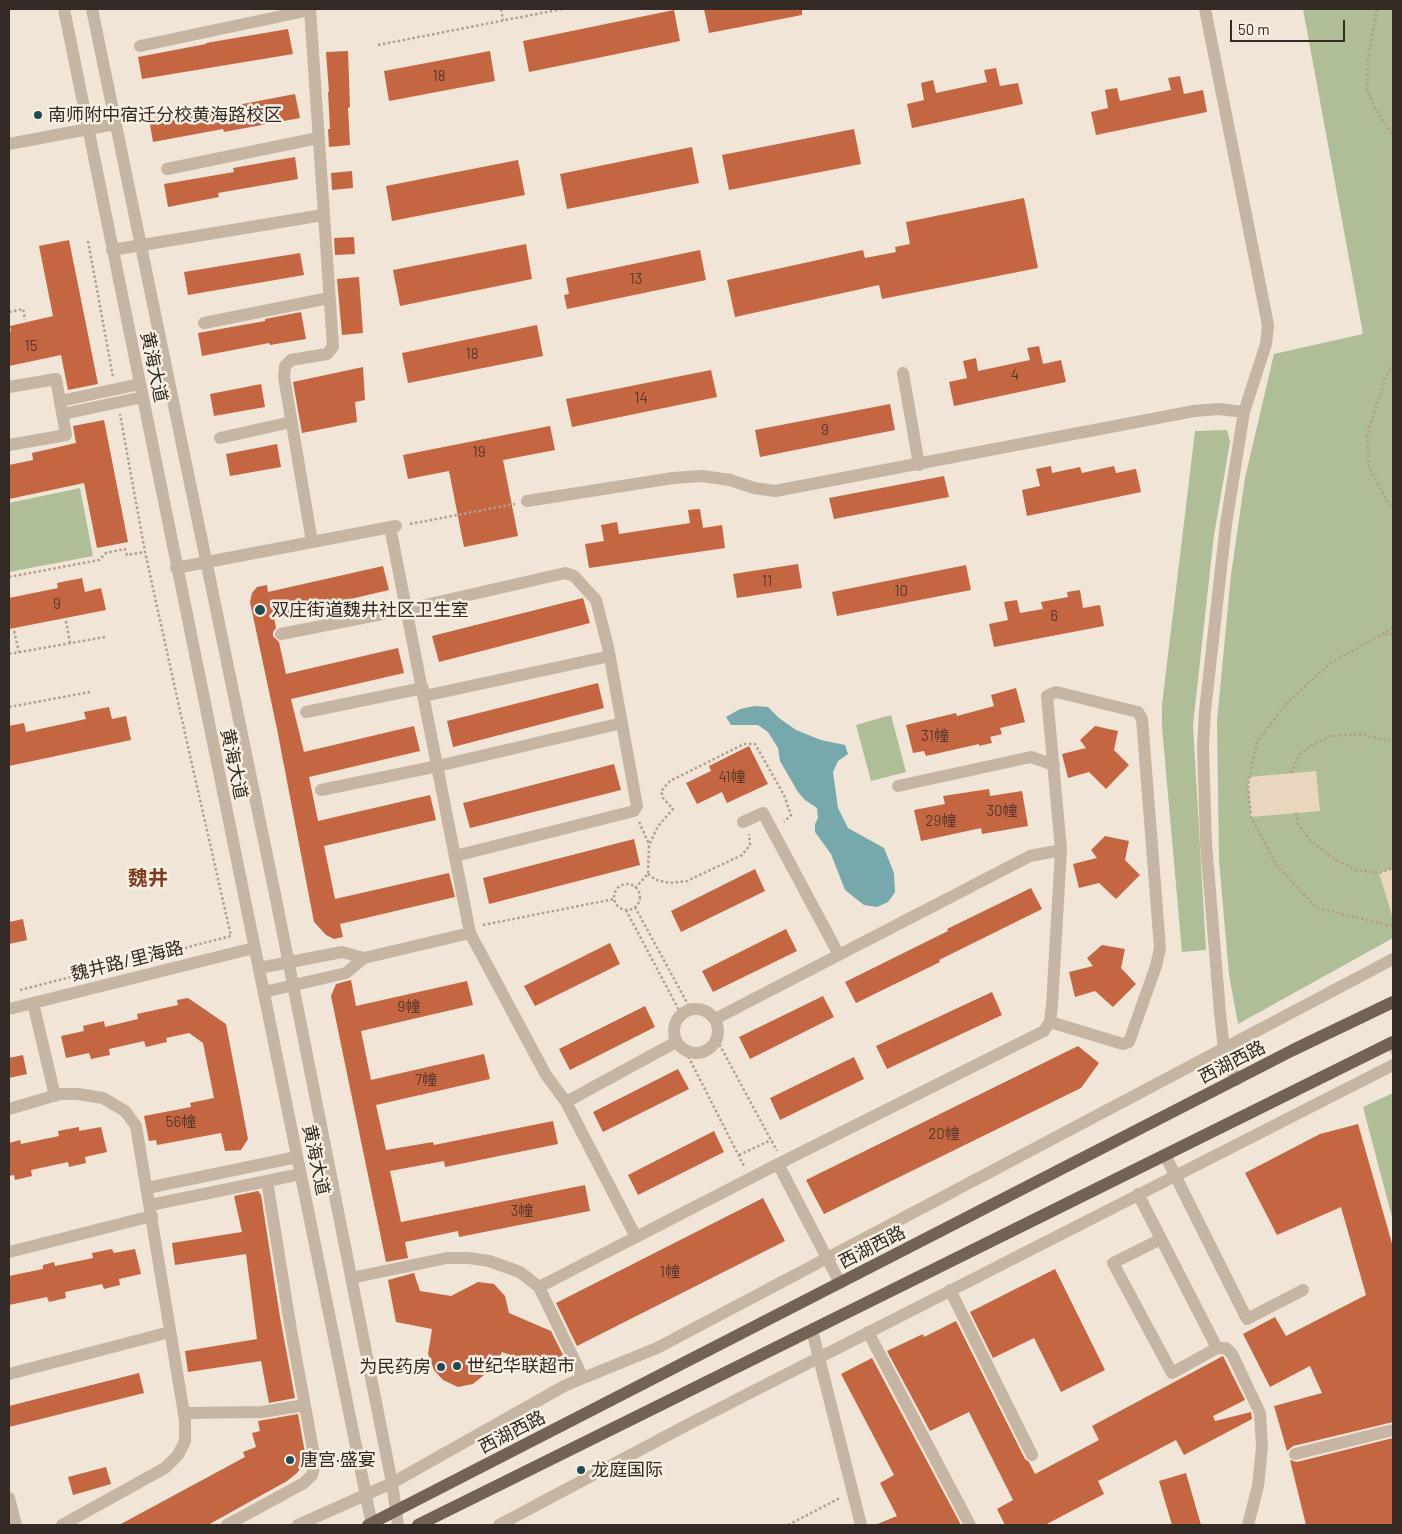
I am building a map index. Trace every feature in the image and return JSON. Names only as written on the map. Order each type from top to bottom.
[{"type":"main road","points":[[1310,1042],[1393,996]]},
{"type":"main road","name":"西湖西路","points":[[371,1525],[1310,1042],[1393,1002]]},
{"type":"main road","points":[[418,1525],[1258,1109],[1391,1047]]},
{"type":"street","name":"黄海大道","points":[[64,9],[371,1525]]},
{"type":"street","name":"黄海大道","points":[[92,9],[289,962],[392,1484],[398,1525]]},
{"type":"street","points":[[140,46],[310,9],[333,341],[331,351],[327,354],[291,360],[285,366],[285,386],[312,542]]},
{"type":"street","points":[[1205,9],[1268,326],[1266,344],[1244,412],[1226,524],[1203,746],[1206,843],[1224,1049],[1236,1080]]},
{"type":"street","points":[[9,144],[115,124]]},
{"type":"street","points":[[167,169],[318,138]]},
{"type":"street","points":[[112,250],[323,215]]},
{"type":"street","points":[[204,323],[330,298]]},
{"type":"street","points":[[903,373],[919,465]]},
{"type":"street","points":[[9,387],[56,378],[66,435],[9,445]]},
{"type":"street","points":[[60,401],[140,384]]},
{"type":"street","points":[[63,414],[143,397]]},
{"type":"street","points":[[527,501],[673,478],[702,476],[730,480],[754,488],[774,491],[919,465],[1194,411],[1219,409],[1244,412]]},
{"type":"street","points":[[220,438],[291,422]]},
{"type":"street","points":[[176,568],[393,527],[470,930],[546,1075],[566,1102],[636,1237]]},
{"type":"street","points":[[281,634],[408,609],[565,573],[574,576],[596,600],[610,656],[637,806],[634,812],[455,856]]},
{"type":"street","points":[[306,712],[424,692],[610,656]]},
{"type":"street","points":[[540,1287],[750,1178],[1044,1031],[1050,1022],[1052,1004],[1061,850],[1047,696],[1056,692],[1138,712],[1142,719],[1160,948],[1156,966],[1129,1042],[1123,1044],[1050,1022]]},
{"type":"street","points":[[321,790],[438,766],[622,723]]},
{"type":"street","points":[[898,786],[1031,757],[1054,765]]},
{"type":"street","points":[[744,822],[763,813],[839,955]]},
{"type":"street","points":[[715,1019],[1030,856],[1061,850]]},
{"type":"street","points":[[264,992],[346,973],[364,958],[470,930]]},
{"type":"street","name":"魏井路/里海路","points":[[9,1009],[254,948]]},
{"type":"street","points":[[259,968],[342,952],[364,958]]},
{"type":"street","points":[[298,1525],[392,1484],[566,1385],[657,1348],[1393,959]]},
{"type":"street","points":[[33,1003],[55,1096]]},
{"type":"street","points":[[703,1010],[715,1019],[718,1026],[717,1040],[713,1046],[700,1054],[686,1052],[676,1042],[673,1035],[676,1020],[686,1012],[703,1010]]},
{"type":"street","points":[[566,1102],[676,1042]]},
{"type":"street","points":[[499,1525],[819,1357],[1393,1065]]},
{"type":"street","points":[[9,1109],[55,1096],[78,1094],[103,1098],[125,1111],[136,1126],[184,1413],[185,1441],[178,1455],[165,1468],[62,1525]]},
{"type":"street","points":[[1165,1155],[1247,1319],[1304,1290]]},
{"type":"street","points":[[147,1188],[297,1157]]},
{"type":"street","points":[[780,1163],[840,1283]]},
{"type":"street","points":[[9,1252],[151,1211],[301,1174]]},
{"type":"street","points":[[227,1525],[304,1483],[312,1475],[314,1467],[314,1455],[291,1330],[267,1181]]},
{"type":"street","points":[[1138,1194],[1217,1348]]},
{"type":"street","points":[[1161,1239],[1113,1264],[1172,1373],[1217,1348],[1226,1348],[1232,1354],[1260,1413],[1262,1448],[1258,1486],[1248,1525]]},
{"type":"street","points":[[351,1278],[447,1258],[489,1261],[520,1272],[540,1287],[583,1378]]},
{"type":"street","points":[[950,1290],[1032,1455]]},
{"type":"street","points":[[812,1330],[861,1525]]},
{"type":"street","points":[[9,1374],[170,1332]]},
{"type":"street","points":[[868,1332],[970,1525]]},
{"type":"street","points":[[184,1413],[262,1412],[305,1405]]},
{"type":"street","points":[[1295,1454],[1393,1430]]},
{"type":"street","points":[[9,1498],[16,1525]]},
{"type":"path","points":[[501,9],[503,20]]},
{"type":"path","points":[[378,45],[562,9]]},
{"type":"path","points":[[1377,9],[1368,59],[1368,89],[1374,107],[1393,135]]},
{"type":"path","points":[[88,241],[116,389]]},
{"type":"path","points":[[9,312],[22,309],[25,320]]},
{"type":"path","points":[[1393,365],[1385,378],[1367,435],[1369,467],[1393,510]]},
{"type":"path","points":[[18,991],[232,936],[186,738],[146,552],[118,402]]},
{"type":"path","points":[[393,527],[527,501]]},
{"type":"path","points":[[9,578],[99,560],[106,553],[125,548],[127,555],[146,552]]},
{"type":"path","points":[[66,621],[70,643]]},
{"type":"path","points":[[1393,628],[1329,664],[1288,702],[1256,741],[1248,785],[1251,817],[1278,866],[1317,908],[1393,926]]},
{"type":"path","points":[[14,631],[18,652]]},
{"type":"path","points":[[1384,634],[1393,635]]},
{"type":"path","points":[[9,654],[106,637]]},
{"type":"path","points":[[9,707],[90,692]]},
{"type":"path","points":[[1291,773],[1300,754],[1312,745],[1331,736],[1361,734],[1393,742]]},
{"type":"path","points":[[636,888],[648,874],[649,845],[658,826],[673,809],[663,798],[661,791],[670,781],[744,744],[755,744],[761,752],[789,808],[791,815],[788,820],[772,830]]},
{"type":"path","points":[[634,812],[649,845]]},
{"type":"path","points":[[1296,813],[1298,824],[1310,840],[1328,854],[1355,870],[1379,873],[1393,868]]},
{"type":"path","points":[[648,874],[656,880],[670,883],[687,881],[742,855],[750,845],[749,834],[744,822]]},
{"type":"path","points":[[626,910],[635,907],[640,900],[638,891],[632,885],[623,885],[616,890],[614,899],[618,907],[626,910],[686,1012]]},
{"type":"path","points":[[470,930],[614,899]]},
{"type":"path","points":[[635,907],[686,1012]]},
{"type":"path","points":[[717,1040],[771,1140],[780,1163]]},
{"type":"path","points":[[686,1052],[750,1178]]},
{"type":"path","points":[[739,1156],[771,1140]]},
{"type":"path","points":[[788,1525],[853,1491]]},
{"type":"green space","points":[[1303,9],[1393,9],[1393,938],[1238,1024],[1229,975],[1219,860],[1217,721],[1231,575],[1245,478],[1274,354],[1363,334]]},
{"type":"green space","points":[[1227,430],[1230,442],[1214,535],[1193,725],[1206,950],[1182,952],[1162,727],[1162,705],[1195,431]]},
{"type":"green space","points":[[80,488],[93,556],[9,572],[9,503]]},
{"type":"green space","points":[[891,715],[906,772],[871,781],[856,725]]},
{"type":"green space","points":[[1393,1093],[1393,1221],[1363,1107]]},
{"type":"shaded area","points":[[1316,771],[1320,811],[1251,817],[1249,777]]},
{"type":"shaded area","points":[[1393,868],[1393,919],[1379,873]]},
{"type":"water","points":[[755,706],[768,707],[779,718],[796,730],[821,740],[845,745],[848,754],[838,761],[833,772],[838,808],[848,828],[884,848],[894,873],[895,892],[888,902],[877,907],[864,905],[845,890],[831,854],[815,832],[815,824],[818,818],[817,808],[805,800],[798,792],[780,761],[778,748],[768,732],[758,725],[731,725],[726,717],[740,709]]},
{"type":"building","points":[[704,9],[802,9],[802,15],[709,33]]},
{"type":"building","points":[[674,10],[680,41],[529,72],[523,41]]},
{"type":"building","points":[[288,29],[293,54],[142,79],[138,57]]},
{"type":"building","points":[[348,51],[350,145],[329,147],[329,92],[326,52]]},
{"type":"building","points":[[490,51],[495,81],[389,101],[384,71]]},
{"type":"building","points":[[996,68],[1000,86],[1018,83],[1023,104],[912,128],[907,104],[924,100],[921,83],[933,80],[936,93],[987,82],[984,70]]},
{"type":"building","points":[[1180,76],[1184,94],[1203,90],[1207,112],[1096,135],[1091,112],[1108,108],[1105,90],[1117,88],[1120,101],[1171,90],[1168,78]]},
{"type":"building","points":[[295,94],[300,118],[224,132],[223,129],[153,142],[149,119],[201,110],[201,112]]},
{"type":"building","points":[[854,129],[861,164],[729,190],[722,155]]},
{"type":"building","points":[[692,147],[699,183],[567,209],[560,174]]},
{"type":"building","points":[[295,157],[298,179],[218,193],[219,197],[168,207],[164,184],[234,172],[233,168]]},
{"type":"building","points":[[518,160],[525,195],[392,221],[386,186]]},
{"type":"building","points":[[352,171],[353,188],[332,190],[331,173]]},
{"type":"building","points":[[1024,198],[1038,268],[882,299],[879,285],[735,317],[727,280],[863,250],[865,258],[896,252],[895,247],[910,244],[906,222]]},
{"type":"building","points":[[354,237],[355,254],[335,255],[334,238]]},
{"type":"building","points":[[69,240],[98,384],[68,390],[61,355],[9,366],[9,332],[11,331],[10,326],[53,316],[39,246]]},
{"type":"building","points":[[526,244],[532,279],[400,306],[393,270]]},
{"type":"building","points":[[700,250],[706,280],[567,309],[564,295],[569,294],[566,278]]},
{"type":"building","points":[[300,253],[304,275],[188,295],[184,272]]},
{"type":"building","points":[[359,277],[363,333],[342,335],[337,279]]},
{"type":"building","points":[[301,312],[306,339],[270,345],[269,343],[202,356],[198,333],[265,321],[265,319]]},
{"type":"building","points":[[537,325],[543,356],[408,383],[402,353]]},
{"type":"building","points":[[1039,346],[1043,364],[1061,360],[1066,382],[954,406],[949,382],[967,378],[963,361],[976,358],[978,371],[1030,360],[1027,348]]},
{"type":"building","points":[[363,367],[365,400],[355,402],[357,422],[302,433],[293,382]]},
{"type":"building","points":[[711,370],[717,397],[572,427],[566,399]]},
{"type":"building","points":[[261,384],[265,407],[214,416],[210,394]]},
{"type":"building","points":[[890,404],[895,430],[760,457],[755,430]]},
{"type":"building","points":[[104,420],[128,542],[97,548],[84,483],[9,499],[9,465],[33,460],[32,453],[76,443],[73,426]]},
{"type":"building","points":[[550,426],[555,450],[503,460],[518,536],[464,547],[449,471],[408,479],[403,455]]},
{"type":"building","points":[[277,444],[281,467],[230,476],[226,454]]},
{"type":"building","points":[[1051,466],[1052,473],[1080,467],[1082,473],[1114,466],[1116,473],[1136,469],[1141,492],[1027,516],[1022,490],[1040,486],[1036,469]]},
{"type":"building","points":[[944,476],[949,497],[834,519],[829,498]]},
{"type":"building","points":[[700,509],[703,528],[722,525],[725,548],[589,568],[585,544],[604,541],[601,525],[617,522],[619,534],[690,523],[688,510]]},
{"type":"building","points":[[798,564],[802,588],[737,598],[733,574]]},
{"type":"building","points":[[966,565],[971,590],[837,616],[832,592]]},
{"type":"building","points":[[383,566],[389,590],[274,617],[276,628],[273,636],[279,642],[286,674],[398,648],[404,673],[291,699],[304,752],[414,726],[420,751],[309,777],[318,821],[430,795],[436,820],[324,846],[335,899],[449,873],[455,897],[340,924],[343,937],[334,939],[326,935],[314,922],[277,729],[250,602],[252,593],[257,587],[267,585],[268,592]]},
{"type":"building","points":[[82,578],[85,592],[101,588],[106,610],[9,629],[9,598],[58,588],[57,583]]},
{"type":"building","points":[[1080,590],[1083,608],[1100,605],[1104,626],[994,647],[989,624],[1008,620],[1004,602],[1017,600],[1020,613],[1043,609],[1041,602],[1068,597],[1067,592]]},
{"type":"building","points":[[583,598],[590,623],[439,662],[432,636]]},
{"type":"building","points":[[598,683],[604,708],[453,747],[447,721]]},
{"type":"building","points":[[1016,688],[1025,722],[1000,728],[1002,734],[990,737],[992,743],[979,746],[979,744],[926,756],[924,751],[913,753],[906,725],[956,713],[957,716],[994,706],[991,695]]},
{"type":"building","points":[[109,707],[112,719],[126,716],[131,740],[9,766],[9,726],[24,723],[26,732],[86,719],[84,712]]},
{"type":"building","points":[[1095,726],[1118,731],[1114,750],[1129,765],[1106,789],[1089,772],[1068,778],[1062,754],[1086,748],[1080,740]]},
{"type":"building","points":[[749,746],[768,784],[727,803],[722,792],[697,804],[686,783],[711,771],[709,766]]},
{"type":"building","points":[[614,764],[621,790],[470,828],[463,803]]},
{"type":"building","points":[[989,789],[990,796],[1022,791],[1028,826],[982,834],[981,828],[921,841],[914,810],[945,804],[943,796]]},
{"type":"building","points":[[1105,836],[1129,841],[1125,860],[1140,875],[1116,899],[1099,883],[1079,888],[1073,864],[1097,858],[1091,850]]},
{"type":"building","points":[[634,839],[640,865],[489,904],[483,878]]},
{"type":"building","points":[[755,869],[765,891],[681,932],[671,911]]},
{"type":"building","points":[[1031,888],[1042,909],[856,1003],[845,982]]},
{"type":"building","points":[[23,919],[27,940],[9,944],[9,922]]},
{"type":"building","points":[[786,929],[797,951],[713,992],[702,971]]},
{"type":"building","points":[[610,943],[620,964],[535,1006],[524,986]]},
{"type":"building","points":[[1102,945],[1125,949],[1121,968],[1136,984],[1113,1007],[1095,991],[1075,997],[1069,972],[1093,966],[1087,958]]},
{"type":"building","points":[[351,980],[356,1006],[467,981],[473,1005],[361,1031],[371,1080],[484,1054],[490,1079],[376,1105],[386,1150],[433,1142],[434,1145],[553,1121],[558,1144],[445,1167],[444,1161],[390,1171],[401,1222],[585,1185],[590,1211],[459,1237],[458,1231],[405,1242],[408,1258],[386,1262],[331,996],[336,984]]},
{"type":"building","points":[[992,992],[1002,1015],[887,1069],[876,1046]]},
{"type":"building","points":[[823,996],[834,1017],[750,1059],[739,1037]]},
{"type":"building","points":[[188,998],[226,1024],[248,1139],[241,1150],[225,1151],[221,1133],[157,1145],[156,1140],[149,1141],[144,1116],[191,1107],[190,1103],[214,1098],[203,1043],[189,1033],[166,1038],[167,1042],[146,1047],[144,1041],[109,1049],[110,1055],[91,1059],[89,1053],[66,1058],[61,1036],[84,1031],[83,1026],[104,1021],[105,1027],[138,1019],[137,1014],[178,1005],[177,1000]]},
{"type":"building","points":[[645,1006],[655,1027],[570,1070],[559,1049]]},
{"type":"building","points":[[1078,1046],[1099,1063],[1081,1088],[824,1214],[806,1180]]},
{"type":"building","points":[[23,1055],[27,1074],[9,1078],[9,1058]]},
{"type":"building","points":[[854,1057],[864,1079],[780,1120],[770,1098]]},
{"type":"building","points":[[678,1069],[689,1089],[603,1132],[593,1112]]},
{"type":"building","points":[[1358,1124],[1393,1247],[1393,1422],[1293,1446],[1287,1451],[1274,1406],[1322,1393],[1310,1366],[1270,1387],[1243,1334],[1275,1317],[1286,1336],[1366,1295],[1341,1207],[1277,1235],[1245,1173],[1320,1134]]},
{"type":"building","points":[[79,1127],[79,1131],[101,1127],[107,1152],[85,1157],[86,1163],[69,1167],[68,1162],[31,1170],[32,1176],[15,1180],[14,1175],[9,1176],[9,1143],[20,1140],[21,1144],[59,1136],[58,1131]]},
{"type":"building","points":[[714,1131],[724,1152],[638,1195],[628,1175]]},
{"type":"building","points":[[258,1191],[261,1195],[295,1398],[269,1403],[261,1361],[188,1372],[185,1351],[257,1339],[246,1254],[175,1265],[172,1243],[242,1232],[234,1196]]},
{"type":"building","points":[[763,1198],[785,1241],[577,1346],[556,1303]]},
{"type":"building","points":[[112,1249],[114,1253],[135,1249],[141,1274],[119,1279],[120,1285],[104,1289],[102,1284],[65,1292],[66,1298],[49,1302],[47,1297],[9,1305],[9,1276],[43,1269],[43,1265],[54,1262],[55,1266],[93,1258],[92,1253]]},
{"type":"building","points":[[1055,1269],[1105,1370],[1061,1392],[1034,1338],[993,1358],[970,1312]]},
{"type":"building","points":[[414,1273],[420,1291],[451,1296],[478,1282],[494,1284],[505,1296],[509,1313],[551,1331],[563,1355],[541,1366],[502,1352],[495,1366],[473,1384],[458,1387],[443,1380],[434,1370],[428,1354],[432,1329],[396,1322],[388,1280]]},
{"type":"building","points":[[956,1321],[1025,1459],[1029,1462],[1035,1474],[1099,1440],[1092,1426],[1223,1356],[1245,1400],[1213,1416],[1215,1421],[1251,1412],[1252,1419],[1184,1455],[1176,1440],[1098,1481],[1104,1494],[1045,1525],[1005,1525],[997,1509],[1013,1500],[969,1412],[930,1431],[887,1351],[923,1334],[924,1337]]},
{"type":"building","points":[[872,1358],[961,1525],[875,1525],[897,1516],[880,1483],[894,1475],[841,1374]]},
{"type":"building","points":[[139,1373],[144,1393],[9,1427],[9,1406]]},
{"type":"building","points":[[298,1414],[305,1462],[297,1473],[287,1481],[208,1525],[119,1525],[245,1457],[243,1452],[256,1447],[252,1433],[260,1431],[258,1421]]},
{"type":"building","points":[[1393,1438],[1393,1525],[1306,1525],[1290,1460],[1297,1462]]},
{"type":"building","points":[[106,1467],[111,1484],[73,1495],[68,1477]]},
{"type":"building","points":[[1186,1473],[1201,1525],[1172,1525],[1159,1481]]},
{"type":"place","name":"南师附中宿迁分校黄海路校区","points":[[38,115]]},
{"type":"place","name":"双庄街道魏井社区卫生室","points":[[260,610]]},
{"type":"place","name":"世纪华联超市","points":[[457,1366]]},
{"type":"place","name":"为民药房","points":[[441,1367]]},
{"type":"place","name":"唐宫·盛宴","points":[[290,1460]]},
{"type":"place","name":"龙庭国际","points":[[581,1470]]},
{"type":"district","name":"魏井","points":[[148,878]]}]
